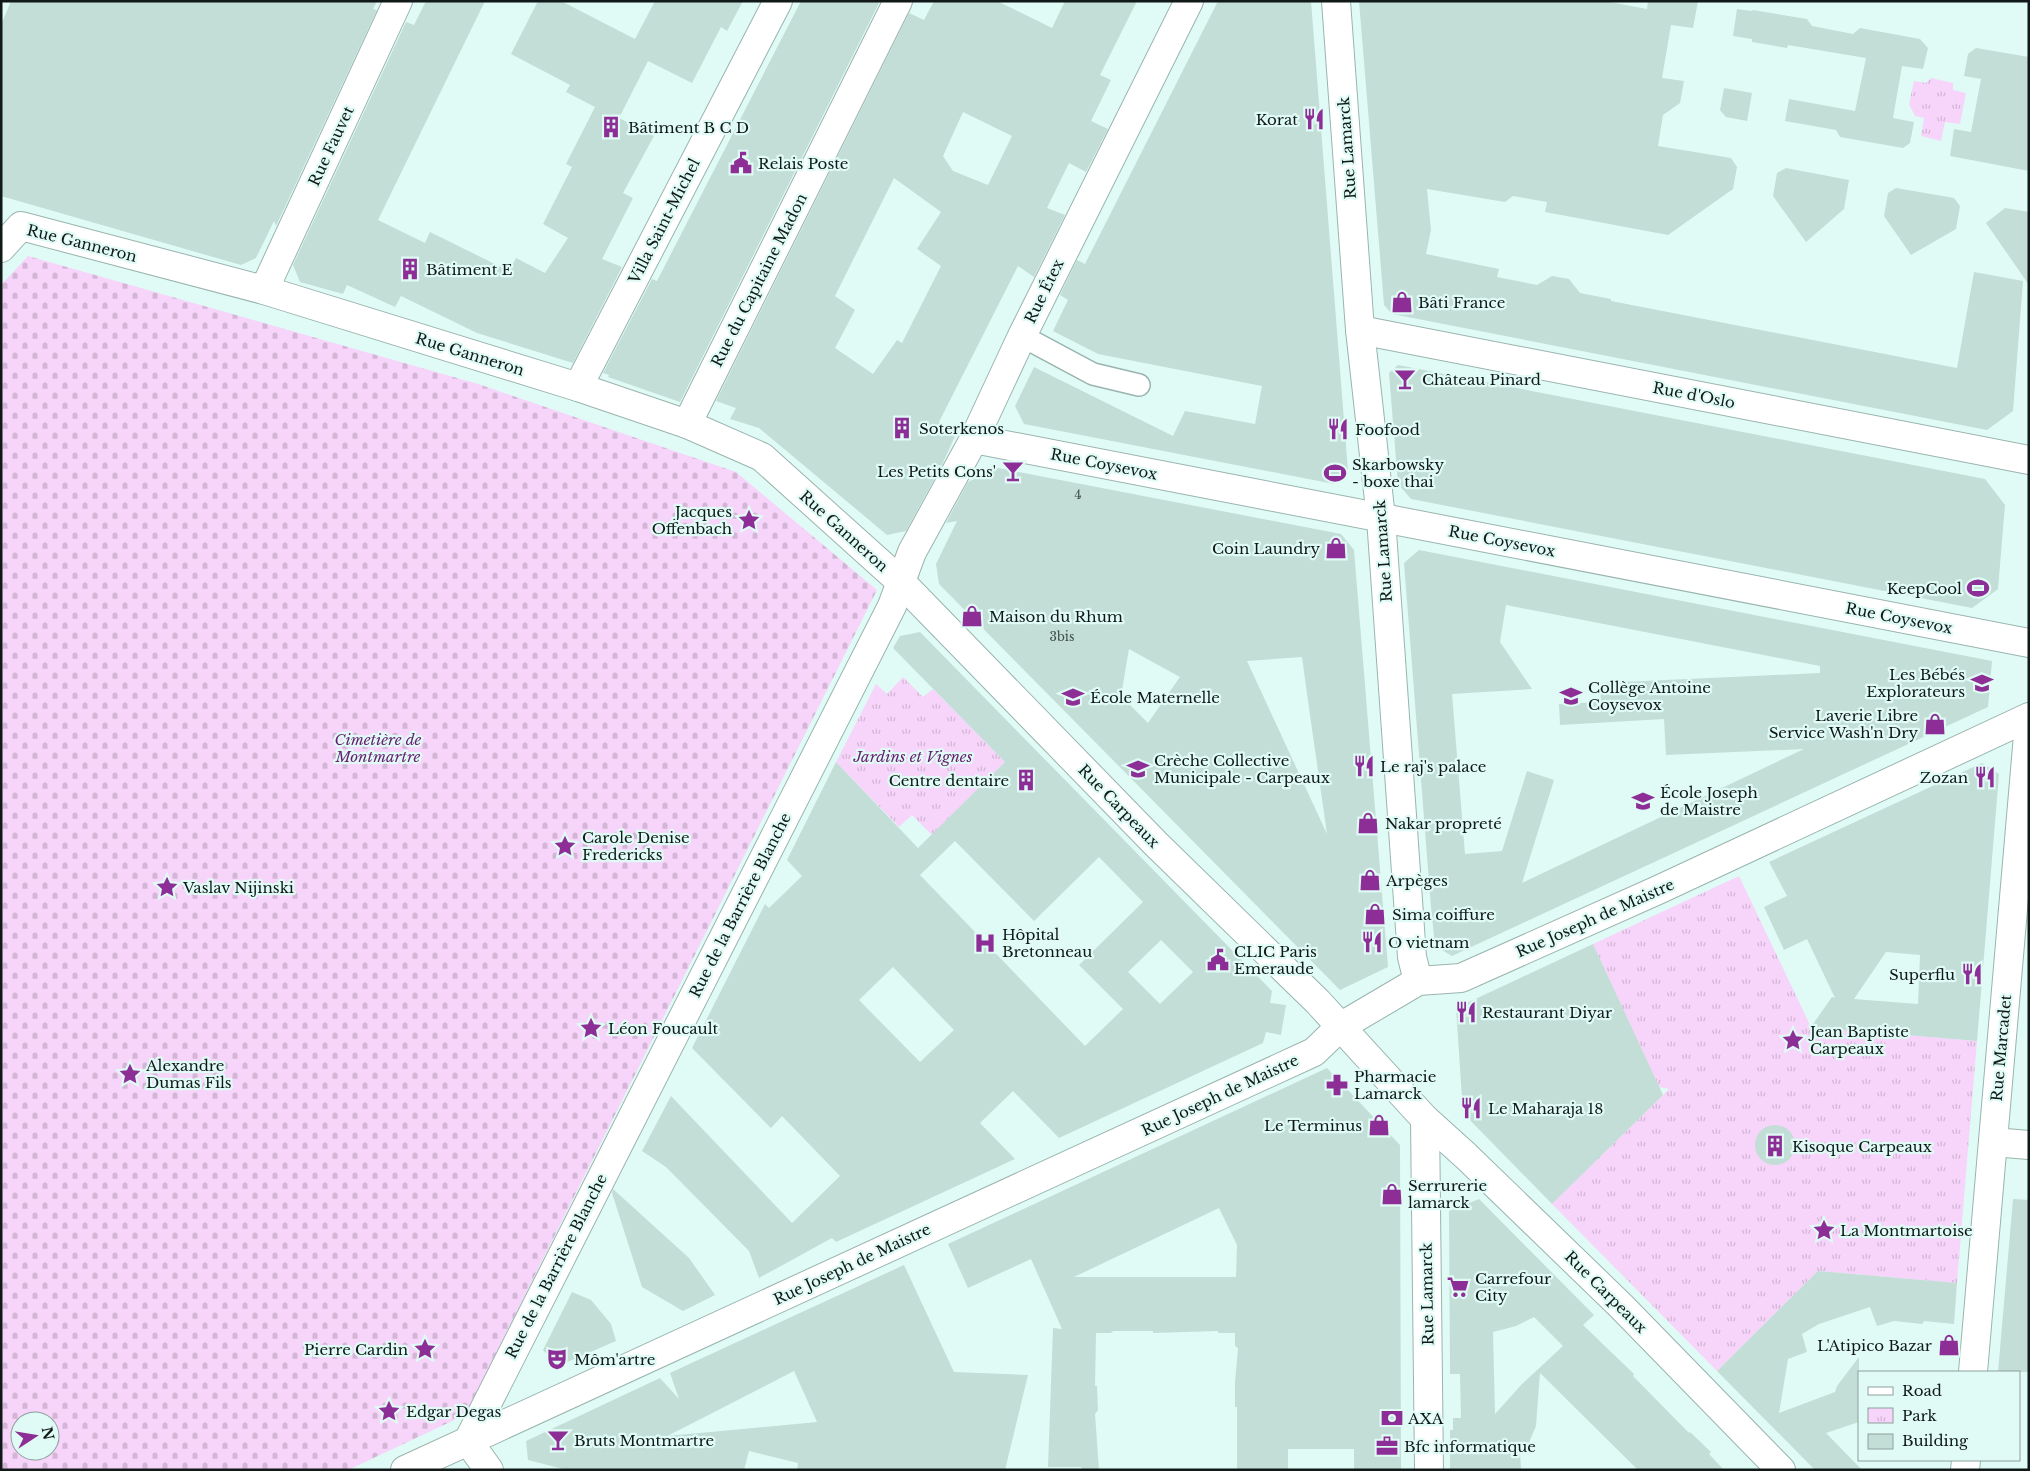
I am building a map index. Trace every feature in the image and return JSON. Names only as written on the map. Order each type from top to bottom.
[{"type":"street","name":"Rue Fauvet","points":[[264,290],[398,1]]},
{"type":"street","name":"Villa Saint-Michel","points":[[578,387],[778,1]]},
{"type":"street","name":"Rue du Capitaine Madon","points":[[687,424],[898,1]]},
{"type":"street","name":"Rue Étex","points":[[901,582],[912,552],[974,439],[1022,336],[1189,1]]},
{"type":"street","name":"Rue Lamarck","points":[[1336,1],[1360,330],[1381,518],[1412,957],[1418,981]]},
{"type":"street","name":"Rue Ganneron","points":[[1,248],[21,226],[264,290],[578,387],[687,424],[762,457],[901,582]]},
{"type":"street","name":"Rue d'Oslo","points":[[1360,330],[2029,460]]},
{"type":"street","points":[[1022,336],[1093,374],[1139,385]]},
{"type":"street","name":"Rue Coysevox","points":[[974,439],[2029,643]]},
{"type":"street","name":"Rue Carpeaux","points":[[901,582],[1156,844],[1318,1002],[1425,1119],[1466,1156],[1621,1306],[1781,1470]]},
{"type":"street","name":"Rue de la Barrière Blanche","points":[[468,1441],[892,606],[901,582]]},
{"type":"street","name":"Rue Joseph de Maistre","points":[[405,1470],[1314,1052],[1340,1027],[1418,981],[1461,978],[1658,890],[2029,717]]},
{"type":"street","name":"Rue Marcadet","points":[[1973,1371],[2029,724]]},
{"type":"street","name":"Rue Lamarck","points":[[1425,1119],[1429,1470]]},
{"type":"street","points":[[1993,1142],[2029,1146]]},
{"type":"street","points":[[468,1441],[489,1470]]},
{"type":"green space","points":[[1931,78],[1953,83],[1953,90],[1966,93],[1960,124],[1945,122],[1941,141],[1921,136],[1924,118],[1915,116],[1909,104],[1914,81],[1926,83]]},
{"type":"green space","name":"Cimetière de Montmartre","points":[[28,256],[478,384],[736,472],[877,590],[465,1415],[348,1470],[1,1470],[1,285]]},
{"type":"green space","name":"Jardins et Vignes","points":[[903,677],[923,697],[933,689],[1005,762],[932,835],[912,815],[899,827],[836,762],[876,684],[887,694]]},
{"type":"green space","points":[[1739,876],[1811,1027],[1977,1041],[1957,1283],[1818,1271],[1717,1371],[1552,1204],[1669,1089],[1659,1087],[1593,944]]},
{"type":"building","points":[[11,1],[377,1],[373,9],[377,10],[276,226],[274,221],[256,258],[241,265],[1,196],[1,25]]},
{"type":"building","points":[[426,1],[485,1],[378,220],[425,243],[430,232],[509,271],[516,258],[545,273],[568,238],[543,224],[572,167],[566,164],[595,107],[566,92],[570,85],[511,54],[538,1],[561,1],[635,39],[655,1],[743,1],[727,31],[721,27],[692,83],[648,61],[619,118],[654,136],[623,193],[633,198],[602,259],[622,267],[573,363],[477,333],[401,296],[395,307],[347,285],[343,294],[300,282],[293,265],[406,22],[414,25]]},
{"type":"building","points":[[801,1],[880,1],[680,402],[608,377],[609,375],[603,373],[652,279],[657,281]]},
{"type":"building","points":[[934,1],[997,1],[1052,28],[1065,1],[1137,1],[1100,75],[1111,80],[1091,121],[1108,129],[1086,172],[1069,163],[1047,208],[1065,215],[1034,277],[1018,266],[939,422],[956,434],[941,467],[906,531],[887,535],[759,428],[730,419],[736,408],[716,401],[909,13],[924,20]],"holes":[[[963,112],[1012,136],[988,185],[953,171],[943,156]],[[894,178],[941,212],[917,249],[941,266],[902,343],[897,340],[873,374],[835,348],[855,310],[835,296]]]},
{"type":"building","points":[[1218,1],[1311,1],[1348,471],[1334,484],[1024,424],[1015,406],[1034,367],[1173,436],[1185,411],[1255,424],[1262,386],[1098,354],[1053,331],[1068,300],[1060,295],[1077,260],[1085,264]]},
{"type":"building","points":[[1359,1],[1605,1],[1647,9],[1648,1],[1698,1],[1693,28],[1671,25],[1662,78],[1684,81],[1680,103],[1663,115],[1658,146],[1731,158],[1737,167],[1733,189],[1668,235],[1545,212],[1547,202],[1513,196],[1505,202],[1427,189],[1431,230],[1426,254],[1499,269],[1497,277],[1537,285],[1552,276],[1569,279],[1580,293],[1611,299],[1611,301],[1957,368],[1974,272],[2023,281],[2013,411],[1987,430],[1392,314],[1384,305]]},
{"type":"building","points":[[1737,9],[1807,19],[1812,26],[1853,34],[1860,28],[1920,39],[1928,48],[1923,69],[1902,66],[1893,118],[1914,122],[1910,143],[1903,148],[1840,137],[1836,130],[1785,121],[1789,99],[1855,111],[1866,58],[1788,45],[1787,48],[1752,42],[1752,39],[1733,36]]},
{"type":"building","points":[[1976,48],[2029,57],[2029,171],[1950,156],[1954,129],[1971,132],[1981,79],[1964,76],[1968,54]]},
{"type":"building","points":[[1724,88],[1752,93],[1747,121],[1726,117],[1720,110]]},
{"type":"building","points":[[1786,168],[1849,180],[1844,209],[1806,242],[1773,196],[1777,173]]},
{"type":"building","points":[[1896,188],[1954,198],[1960,206],[1956,229],[1911,255],[1884,216],[1888,193]]},
{"type":"building","points":[[2005,208],[2029,212],[2029,285],[1986,223]]},
{"type":"building","points":[[1398,365],[1985,479],[2005,505],[1998,589],[1972,608],[1411,499],[1398,484],[1389,373]]},
{"type":"building","points":[[998,468],[1341,534],[1354,550],[1388,967],[1340,990],[939,584],[936,564],[957,521],[946,523],[968,482]],"holes":[[[1129,649],[1180,677],[1148,723],[1121,696]],[[1302,657],[1307,694],[1327,834],[1247,661]]]},
{"type":"building","points":[[1419,550],[1992,661],[1988,707],[1452,956],[1435,946],[1404,563]],"holes":[[[1506,605],[1820,666],[1820,673],[1600,683],[1601,702],[1559,704],[1560,725],[1664,719],[1666,755],[1804,749],[1522,883],[1554,780],[1527,771],[1502,851],[1465,854],[1452,694],[1532,689],[1500,642]]]},
{"type":"building","name":"Hôpital Bretonneau","points":[[920,632],[1272,991],[1270,1003],[1286,1005],[1281,1035],[1266,1032],[1263,1043],[1059,1138],[1013,1091],[980,1123],[1015,1159],[836,1242],[832,1238],[759,1278],[749,1251],[666,1167],[642,1151],[671,1096],[792,1223],[840,1176],[782,1116],[771,1128],[692,1048],[765,904],[769,908],[802,876],[787,860],[836,762],[918,848],[1005,762],[893,648],[900,636]],"holes":[[[955,841],[1034,921],[1099,857],[1143,902],[1079,965],[1123,1009],[1085,1046],[920,875]],[[1161,940],[1193,972],[1160,1004],[1128,972]],[[893,967],[954,1030],[920,1062],[859,1000]]]},
{"type":"building","points":[[1982,763],[1999,774],[1977,1041],[1811,1027],[1832,997],[1835,998],[1807,939],[1784,950],[1764,907],[1787,896],[1769,862]],"holes":[[[1886,952],[1920,955],[1918,1004],[1854,999]]]},
{"type":"building","points":[[1593,944],[1663,1095],[1552,1204],[1463,1113],[1456,1008]]},
{"type":"building","points":[[1327,1068],[1400,1145],[1401,1470],[1354,1470],[1354,1449],[1288,1449],[1288,1470],[1237,1470],[1235,1382],[1238,1348],[1235,1346],[1235,1333],[1219,1333],[1217,1331],[1153,1333],[1153,1331],[1113,1331],[1111,1333],[1096,1333],[1095,1386],[1097,1386],[1098,1410],[1095,1414],[1099,1470],[1084,1470],[1081,1467],[1048,1467],[1053,1328],[1062,1329],[1031,1259],[968,1288],[948,1244]],"holes":[[[1219,1208],[1237,1245],[1236,1277],[1074,1277]]]},
{"type":"building","name":"Kisoque Carpeaux","points":[[1775,1125],[1789,1131],[1795,1145],[1789,1159],[1775,1165],[1761,1159],[1755,1145],[1761,1131]]},
{"type":"building","points":[[613,1189],[689,1258],[715,1295],[683,1311],[642,1287],[612,1193]]},
{"type":"building","points":[[1479,1199],[1594,1315],[1583,1325],[1634,1374],[1633,1376],[1689,1433],[1711,1452],[1709,1454],[1724,1470],[1638,1470],[1540,1373],[1536,1426],[1528,1445],[1520,1452],[1521,1470],[1450,1470],[1450,1430],[1453,1430],[1453,1418],[1461,1418],[1460,1374],[1450,1374],[1449,1211]],"holes":[[[1534,1317],[1563,1346],[1522,1384],[1495,1414],[1493,1332],[1516,1326]]]},
{"type":"building","points":[[2013,1199],[2029,1200],[2029,1372],[1998,1371]]},
{"type":"building","points":[[904,1265],[954,1372],[1028,1375],[1005,1470],[797,1470],[798,1463],[749,1451],[744,1470],[567,1470],[528,1460],[526,1441],[660,1378],[679,1399],[670,1373]],"holes":[[[794,1371],[817,1422],[667,1436]]]},
{"type":"building","points":[[1818,1271],[1957,1283],[1954,1324],[1924,1321],[1922,1324],[1894,1321],[1877,1326],[1870,1307],[1819,1324],[1802,1334],[1807,1352],[1788,1359],[1779,1413],[1835,1392],[1837,1386],[1859,1357],[1858,1422],[1826,1433],[1862,1470],[1815,1470],[1717,1371]]},
{"type":"building","points":[[572,1292],[591,1300],[611,1324],[616,1341],[558,1366],[543,1350]]},
{"type":"place","name":"Korat","points":[[1314,119]]},
{"type":"place","name":"Bâtiment B C D","points":[[611,127]]},
{"type":"place","name":"Relais Poste","points":[[741,163]]},
{"type":"place","name":"Bâtiment E","points":[[410,269]]},
{"type":"place","name":"Bâti France","points":[[1402,302]]},
{"type":"place","name":"Château Pinard","points":[[1405,379]]},
{"type":"place","name":"Soterkenos","points":[[902,428]]},
{"type":"place","name":"Foofood","points":[[1338,429]]},
{"type":"place","name":"Les Petits Cons'","points":[[1013,471]]},
{"type":"place","name":"Skarbowsky - boxe thai","points":[[1335,473]]},
{"type":"place","name":"Jacques Offenbach","points":[[749,520]]},
{"type":"place","name":"Coin Laundry","points":[[1336,548]]},
{"type":"place","name":"KeepCool","points":[[1978,588]]},
{"type":"place","name":"Maison du Rhum","points":[[972,616]]},
{"type":"place","name":"Les Bébés Explorateurs","points":[[1982,683]]},
{"type":"place","name":"Collège Antoine Coysevox","points":[[1571,696]]},
{"type":"place","name":"École Maternelle","points":[[1073,697]]},
{"type":"place","name":"Laverie Libre Service Wash'n Dry","points":[[1935,724]]},
{"type":"place","name":"Le raj's palace","points":[[1364,766]]},
{"type":"place","name":"Crèche Collective Municipale - Carpeaux","points":[[1138,769]]},
{"type":"place","name":"Zozan","points":[[1985,777]]},
{"type":"place","name":"Centre dentaire","points":[[1026,780]]},
{"type":"place","name":"École Joseph de Maistre","points":[[1643,801]]},
{"type":"place","name":"Nakar propreté","points":[[1368,823]]},
{"type":"place","name":"Carole Denise Fredericks","points":[[565,846]]},
{"type":"place","name":"Arpèges","points":[[1370,880]]},
{"type":"place","name":"Vaslav Nijinski","points":[[167,887]]},
{"type":"place","name":"Sima coiffure","points":[[1375,914]]},
{"type":"place","name":"O vietnam","points":[[1372,942]]},
{"type":"place","name":"Hôpital Bretonneau","points":[[985,943]]},
{"type":"place","name":"CLIC Paris Emeraude","points":[[1218,960]]},
{"type":"place","name":"Superflu","points":[[1972,974]]},
{"type":"place","name":"Restaurant Diyar","points":[[1466,1012]]},
{"type":"place","name":"Léon Foucault","points":[[591,1028]]},
{"type":"place","name":"Jean Baptiste Carpeaux","points":[[1793,1040]]},
{"type":"place","name":"Alexandre Dumas Fils","points":[[130,1074]]},
{"type":"place","name":"Pharmacie Lamarck","points":[[1337,1085]]},
{"type":"place","name":"Le Maharaja 18","points":[[1471,1108]]},
{"type":"place","name":"Le Terminus","points":[[1379,1125]]},
{"type":"place","name":"Kisoque Carpeaux","points":[[1775,1146]]},
{"type":"place","name":"Serrurerie lamarck","points":[[1392,1194]]},
{"type":"place","name":"La Montmartoise","points":[[1824,1230]]},
{"type":"place","name":"Carrefour City","points":[[1458,1287]]},
{"type":"place","name":"L'Atipico Bazar","points":[[1949,1345]]},
{"type":"place","name":"Pierre Cardin","points":[[425,1349]]},
{"type":"place","name":"Môm'artre","points":[[557,1359]]},
{"type":"place","name":"Edgar Degas","points":[[389,1411]]},
{"type":"place","name":"AXA","points":[[1392,1418]]},
{"type":"place","name":"Bruts Montmartre","points":[[558,1440]]},
{"type":"place","name":"Bfc informatique","points":[[1387,1446]]}]
